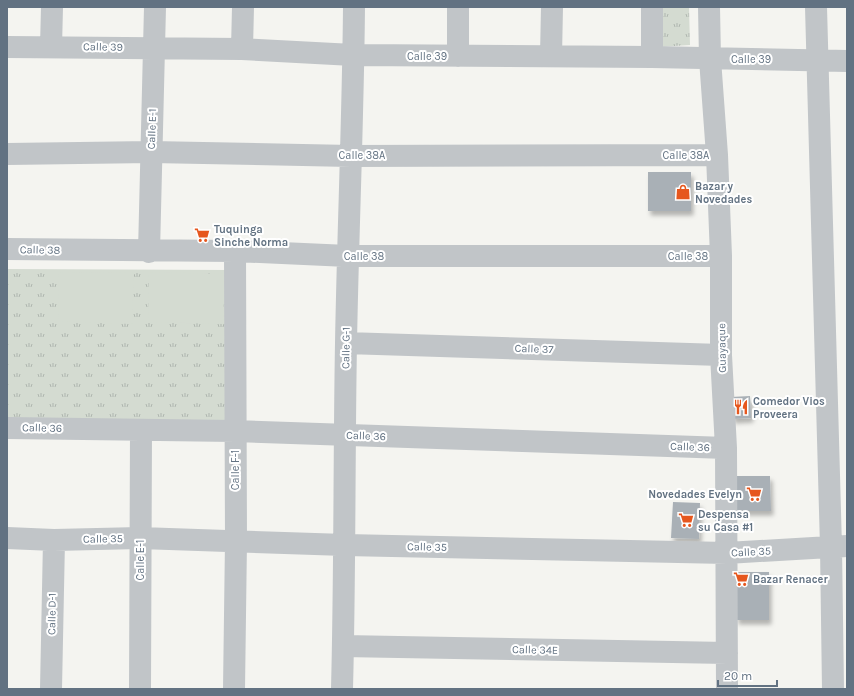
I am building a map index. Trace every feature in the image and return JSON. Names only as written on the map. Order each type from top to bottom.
[{"type":"street","points":[[51,46],[52,7]]},
{"type":"street","name":"Calle E-1","points":[[149,252],[155,7]]},
{"type":"street","points":[[242,49],[243,7]]},
{"type":"street","name":"Calle G-1","points":[[342,689],[345,545],[346,343],[354,7]]},
{"type":"street","points":[[458,7],[458,56]]},
{"type":"street","points":[[551,56],[552,7]]},
{"type":"street","points":[[652,7],[652,57]]},
{"type":"street","name":"Guayaque","points":[[709,7],[710,59],[717,155],[721,256],[722,355],[726,448],[727,689]]},
{"type":"street","points":[[816,7],[839,547],[833,689]]},
{"type":"street","name":"Calle 39","points":[[7,47],[51,46],[242,49],[353,56],[652,57],[847,61]]},
{"type":"street","name":"Calle 38A","points":[[7,154],[151,152],[351,156],[717,155]]},
{"type":"street","name":"Calle 38","points":[[7,250],[149,252],[235,251],[348,256],[721,256]]},
{"type":"street","name":"Calle F-1","points":[[234,689],[236,541],[235,251]]},
{"type":"street","name":"Calle 37","points":[[346,343],[722,355]]},
{"type":"street","name":"Calle 36","points":[[7,428],[141,431],[235,431],[726,448]]},
{"type":"street","name":"Calle E-1","points":[[140,689],[141,431]]},
{"type":"street","name":"Calle 35","points":[[7,538],[54,540],[140,538],[345,545],[727,553],[839,547]]},
{"type":"street","name":"Calle D-1","points":[[50,689],[54,540]]},
{"type":"street","name":"Calle 34E","points":[[343,646],[727,653]]},
{"type":"green space","points":[[658,7],[689,7],[690,45],[658,47]]},
{"type":"green space","points":[[7,269],[231,270],[228,425],[7,419]]},
{"type":"green space","points":[[59,272],[134,273],[132,324],[58,321]]},
{"type":"green space","points":[[149,272],[225,274],[223,324],[148,322]]},
{"type":"building","points":[[648,172],[691,172],[691,211],[648,211]]},
{"type":"building","name":"Comedor Vios Proveera","points":[[750,396],[751,418],[732,419],[731,397]]},
{"type":"building","name":"Novedades Evelyn","points":[[737,476],[770,476],[771,511],[737,511]]},
{"type":"building","name":"Despensa su Casa #1","points":[[673,502],[700,503],[699,539],[671,538]]},
{"type":"building","points":[[736,572],[769,572],[769,620],[736,620]]},
{"type":"place","name":"Bazar y Novedades","points":[[683,192]]},
{"type":"place","name":"Tuquinga Sinche Norma","points":[[202,235]]},
{"type":"place","name":"Comedor Vios Proveera","points":[[741,407]]},
{"type":"place","name":"Novedades Evelyn","points":[[754,494]]},
{"type":"place","name":"Despensa su Casa #1","points":[[686,520]]},
{"type":"place","name":"Bazar Renacer","points":[[741,579]]}]
